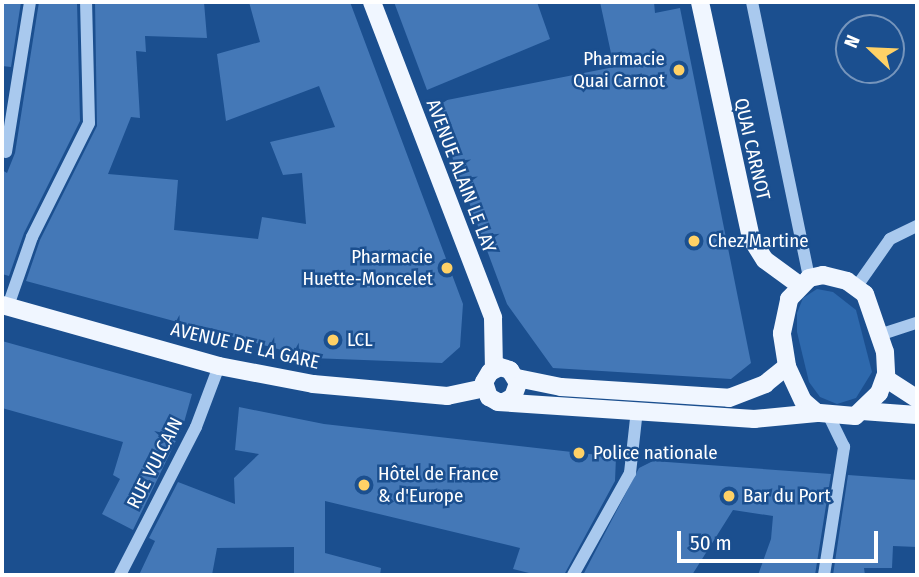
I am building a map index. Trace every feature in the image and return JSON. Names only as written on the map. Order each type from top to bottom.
[{"type":"main road","name":"AVENUE ALAIN LE LAY","points":[[372,2],[493,318],[494,368]]},
{"type":"main road","name":"QUAI CARNOT","points":[[700,2],[751,238],[765,260],[804,282]]},
{"type":"main road","points":[[823,414],[803,401],[787,366],[784,314],[804,282],[831,276],[857,286],[864,294],[885,352],[885,378],[862,411]]},
{"type":"main road","name":"AVENUE DE LA GARE","points":[[5,306],[219,366],[313,384],[447,396],[484,388]]},
{"type":"main road","points":[[787,366],[765,384],[729,398],[561,387],[517,378],[510,370],[494,368],[486,376],[484,388],[494,400],[504,402],[768,419],[862,411],[917,415]]},
{"type":"main road","points":[[504,402],[516,393],[517,378]]},
{"type":"main road","points":[[885,378],[917,399]]},
{"type":"street","points":[[6,152],[30,2]]},
{"type":"street","points":[[5,306],[32,237],[89,123],[86,2]]},
{"type":"street","points":[[752,2],[804,282]]},
{"type":"street","points":[[857,286],[890,239],[917,226]]},
{"type":"street","points":[[879,335],[917,323]]},
{"type":"street","name":"RUE VULCAIN","points":[[120,575],[196,427],[219,366]]},
{"type":"street","points":[[573,575],[630,473],[637,410]]},
{"type":"street","points":[[823,414],[844,447],[824,575]]},
{"type":"shaded area","points":[[817,289],[833,292],[856,310],[872,372],[856,398],[837,404],[820,397],[809,382],[797,332],[797,313],[803,298]]},
{"type":"building","points":[[2,2],[21,2],[11,67],[2,66]]},
{"type":"building","points":[[39,2],[77,2],[80,121],[24,233],[9,276],[2,274],[2,170],[7,173],[15,153]]},
{"type":"building","points":[[95,2],[204,2],[207,38],[145,36],[146,52],[136,51],[140,118],[131,117],[108,174],[178,180],[174,230],[258,239],[262,217],[306,224],[302,173],[283,175],[270,142],[335,127],[319,86],[226,121],[217,54],[260,42],[249,2],[350,2],[463,304],[460,347],[442,363],[311,358],[26,281],[40,240],[97,126]]},
{"type":"building","points":[[394,2],[537,2],[550,39],[427,90]]},
{"type":"building","points":[[600,2],[654,2],[655,13],[680,8],[751,363],[731,379],[553,368],[507,304],[432,103],[614,67]]},
{"type":"building","points":[[2,341],[192,394],[183,426],[133,530],[102,514],[120,479],[113,475],[123,442],[2,408]]},
{"type":"building","points":[[239,407],[324,424],[616,457],[615,481],[564,575],[537,575],[513,569],[520,548],[325,501],[325,553],[381,568],[380,575],[294,575],[294,547],[217,548],[212,575],[139,575],[155,541],[149,538],[178,482],[235,504],[234,478],[259,454],[235,450]]},
{"type":"building","points":[[653,461],[831,474],[815,575],[758,575],[771,539],[773,516],[733,510],[692,575],[583,575],[639,468]]},
{"type":"building","points":[[848,475],[917,480],[917,547],[893,546],[892,568],[864,568],[865,575],[833,575]]},
{"type":"place","name":"Pharmacie Quai Carnot","points":[[679,70]]},
{"type":"place","name":"Chez Martine","points":[[694,241]]},
{"type":"place","name":"Pharmacie Huette-Moncelet","points":[[447,268]]},
{"type":"place","name":"LCL","points":[[333,340]]},
{"type":"place","name":"Police nationale","points":[[579,453]]},
{"type":"place","name":"Hôtel de France & d'Europe","points":[[364,485]]},
{"type":"place","name":"Bar du Port","points":[[729,496]]}]
